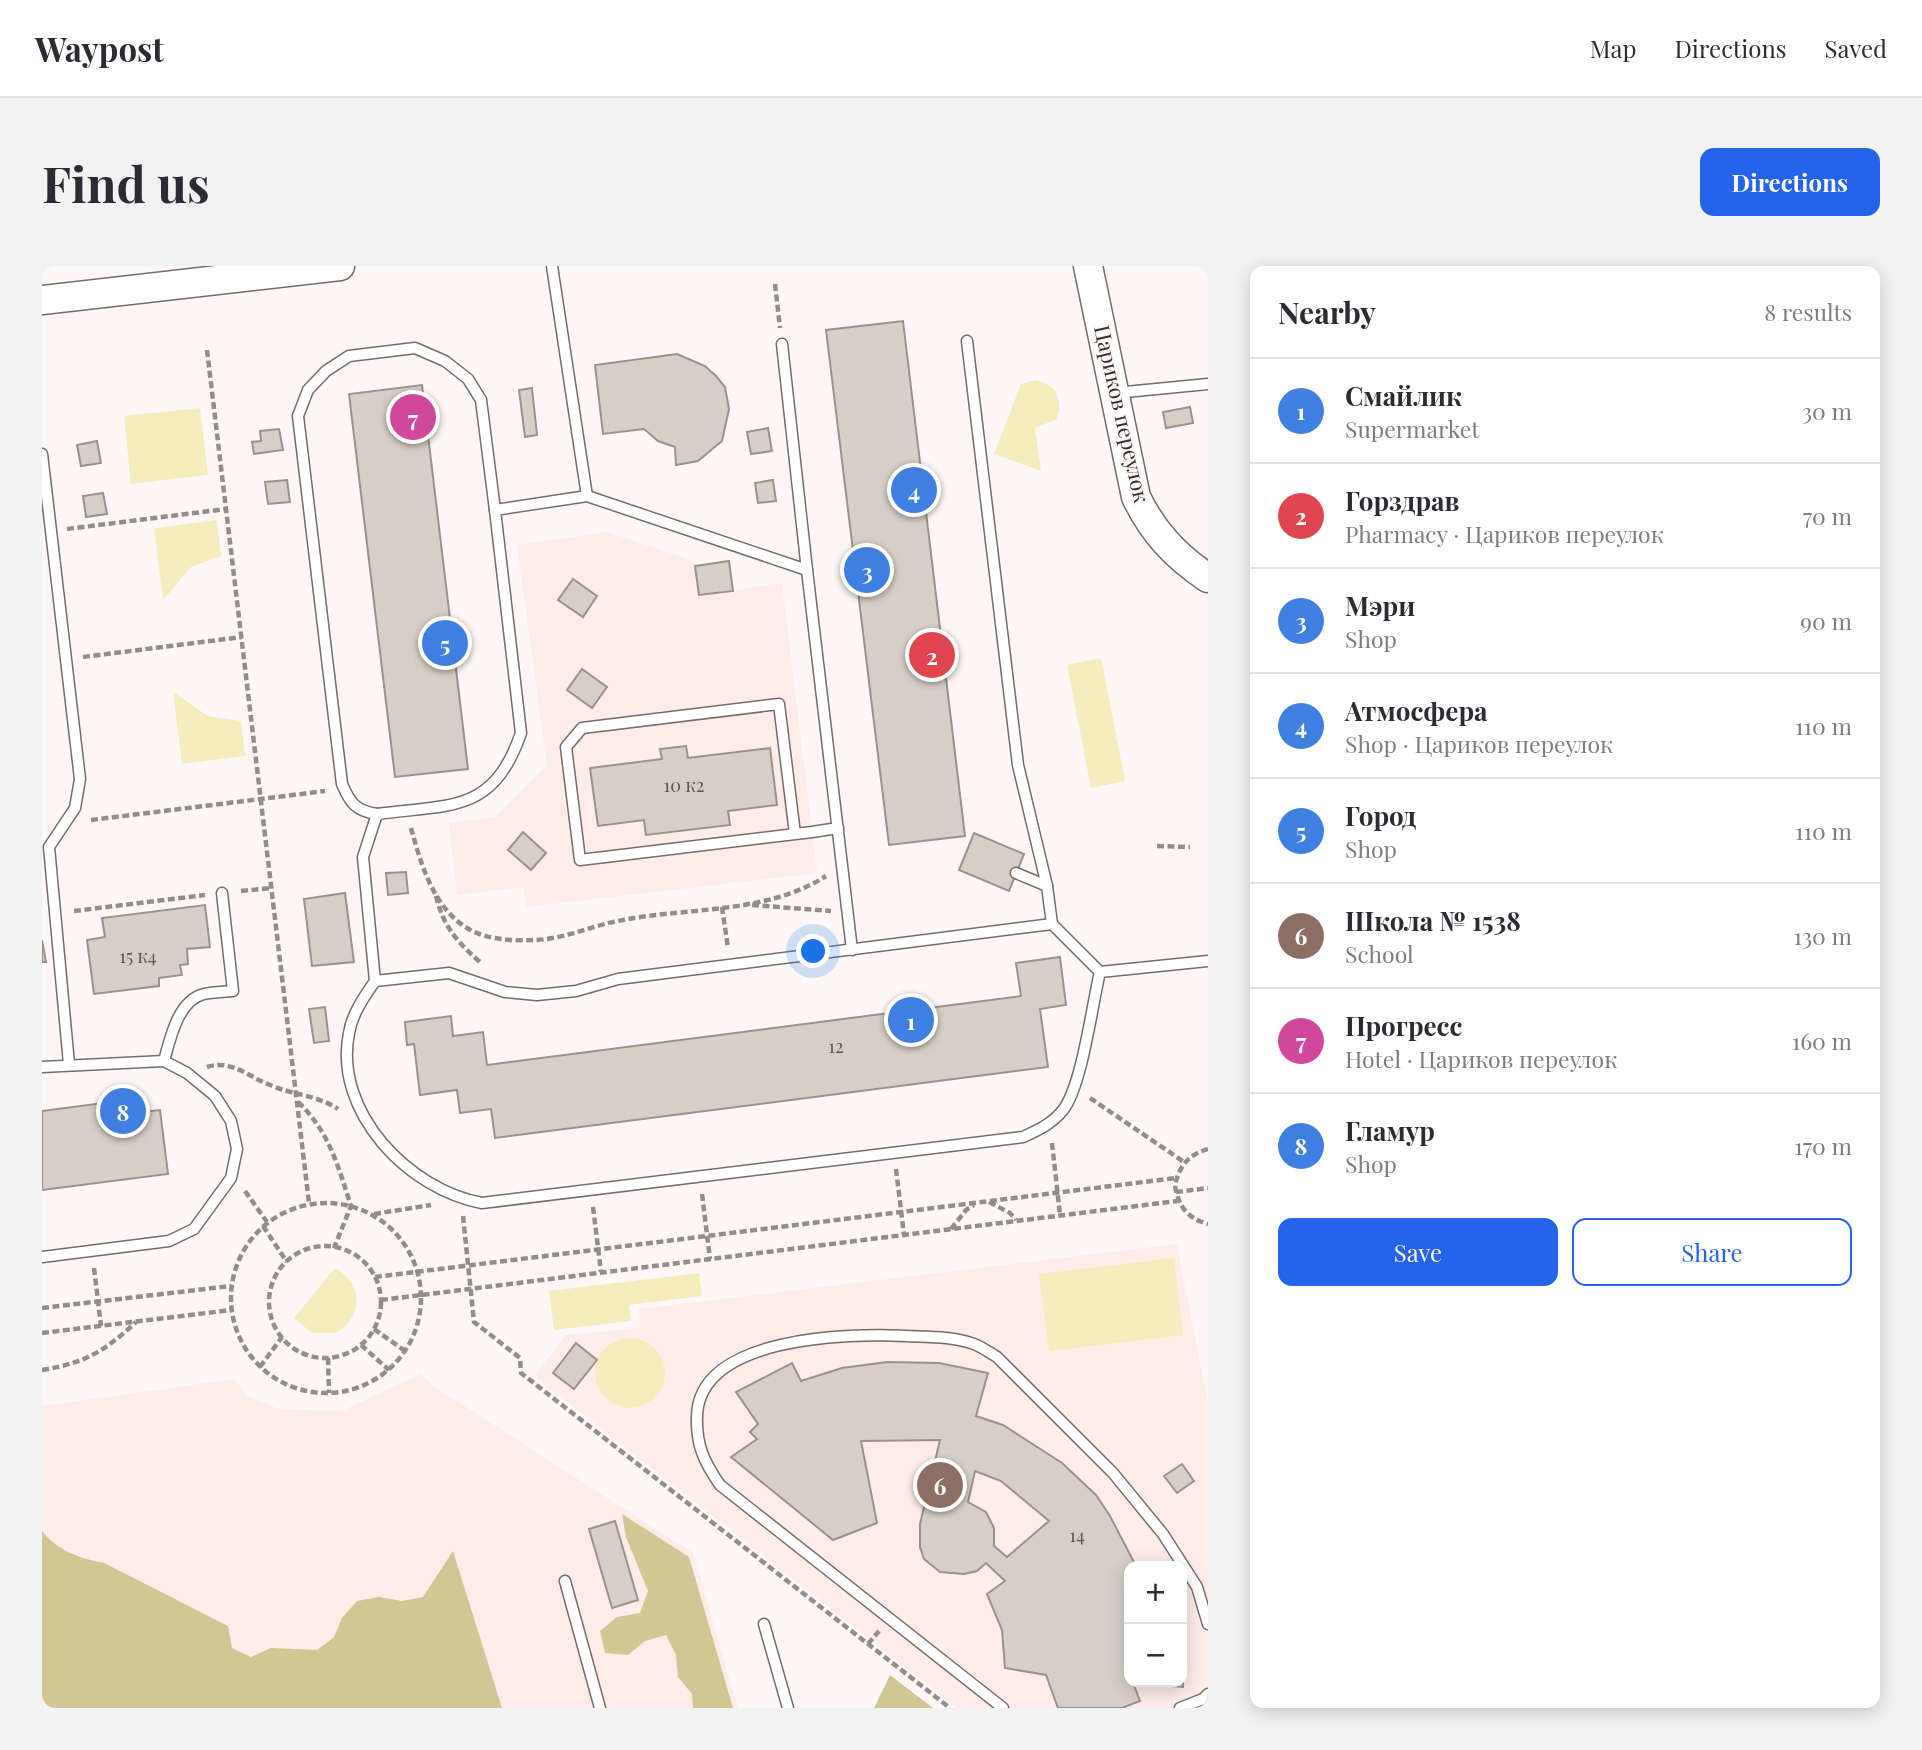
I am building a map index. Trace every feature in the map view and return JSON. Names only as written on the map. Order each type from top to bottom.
[{"type":"street","name":"Цариков переулок","points":[[1088,266],[1112,393],[1136,497],[1150,526],[1174,553],[1208,578]]},
{"type":"street","points":[[42,300],[331,267]]},
{"type":"lane","points":[[552,266],[587,496]]},
{"type":"lane","points":[[967,341],[1018,765],[1047,886],[1052,924],[1100,972]]},
{"type":"lane","points":[[782,344],[852,950]]},
{"type":"lane","points":[[415,348],[445,361],[468,379],[481,400],[522,733],[511,763],[492,787],[469,802],[377,814],[360,811],[350,802],[342,784],[298,416],[308,390],[326,371],[349,356],[415,348]]},
{"type":"lane","points":[[1112,393],[1163,386],[1208,384]]},
{"type":"lane","points":[[42,454],[80,779],[75,808],[46,847],[56,914],[69,1064]]},
{"type":"lane","points":[[495,510],[587,496],[807,570]]},
{"type":"lane","points":[[794,834],[779,704],[582,728],[566,747],[580,860],[794,834],[838,828]]},
{"type":"lane","points":[[377,814],[363,857],[375,981],[360,1001],[348,1034],[348,1079],[363,1118],[391,1152],[433,1187],[461,1200],[482,1203],[1023,1137],[1050,1123],[1064,1109],[1074,1087],[1100,972]]},
{"type":"lane","points":[[1016,873],[1047,886]]},
{"type":"lane","points":[[164,1060],[170,1037],[183,1010],[201,994],[233,991],[222,893]]},
{"type":"lane","points":[[375,981],[449,974],[505,992],[537,995],[576,991],[618,979],[1052,924]]},
{"type":"lane","points":[[1100,972],[1208,961]]},
{"type":"lane","points":[[42,1067],[164,1060],[187,1073],[215,1096],[231,1121],[237,1149],[231,1178],[214,1206],[194,1228],[169,1241],[42,1257]]},
{"type":"lane","points":[[1003,1708],[720,1485],[704,1462],[696,1438],[697,1410],[704,1388],[722,1370],[754,1353],[800,1340],[863,1334],[950,1338],[976,1345],[997,1357],[1113,1472],[1163,1534],[1190,1576],[1208,1624]]},
{"type":"lane","points":[[565,1581],[600,1708]]},
{"type":"lane","points":[[764,1624],[788,1708]]},
{"type":"lane","points":[[1180,1708],[1203,1699],[1208,1694]]},
{"type":"path","points":[[775,284],[782,344]]},
{"type":"path","points":[[207,350],[309,1203]]},
{"type":"path","points":[[52,531],[226,509]]},
{"type":"path","points":[[66,659],[242,637]]},
{"type":"path","points":[[65,823],[319,793],[342,784]]},
{"type":"path","points":[[406,810],[427,880],[435,892],[454,919],[469,930],[493,938],[535,940],[568,936],[598,924],[748,904],[784,896],[811,886],[841,860]]},
{"type":"path","points":[[1157,846],[1190,847]]},
{"type":"path","points":[[56,914],[272,888]]},
{"type":"path","points":[[435,892],[442,919],[458,943],[498,978],[505,992]]},
{"type":"path","points":[[748,904],[848,912]]},
{"type":"path","points":[[722,907],[730,965]]},
{"type":"path","points":[[187,1073],[215,1064],[238,1068],[271,1085],[322,1098],[377,1135]]},
{"type":"path","points":[[1074,1087],[1184,1162]]},
{"type":"path","points":[[297,1101],[317,1121],[337,1163],[351,1206],[334,1248]]},
{"type":"path","points":[[1050,1123],[1060,1215]]},
{"type":"path","points":[[1208,1149],[1184,1162],[1177,1178],[1176,1192],[1177,1201],[1194,1220],[1208,1224]]},
{"type":"path","points":[[894,1153],[904,1235]]},
{"type":"path","points":[[699,1177],[710,1259]]},
{"type":"path","points":[[231,1178],[241,1186],[287,1262]]},
{"type":"path","points":[[375,1277],[1177,1178]]},
{"type":"path","points":[[1176,1192],[1208,1188]]},
{"type":"path","points":[[591,1190],[601,1272]]},
{"type":"path","points":[[374,1214],[461,1200],[474,1322],[520,1358],[522,1373],[950,1708]]},
{"type":"path","points":[[988,1201],[1010,1213],[1017,1221]]},
{"type":"path","points":[[381,1300],[1177,1201]]},
{"type":"path","points":[[309,1203],[343,1203],[374,1214],[400,1236],[418,1272],[422,1295],[418,1329],[405,1351],[379,1379],[349,1391],[317,1394],[286,1385],[260,1367],[240,1341],[231,1310],[231,1286],[241,1253],[265,1224],[309,1203]]},
{"type":"path","points":[[951,1228],[966,1210],[977,1203]]},
{"type":"path","points":[[334,1248],[354,1254],[375,1277],[381,1300],[374,1329],[361,1345],[343,1356],[328,1359],[297,1351],[282,1337],[270,1313],[270,1297],[273,1282],[287,1262],[307,1249],[334,1248]]},
{"type":"path","points":[[92,1251],[101,1326]]},
{"type":"path","points":[[42,1308],[231,1286]]},
{"type":"path","points":[[42,1333],[231,1310]]},
{"type":"path","points":[[42,1370],[74,1365],[108,1349],[137,1321]]},
{"type":"path","points":[[374,1329],[405,1351]]},
{"type":"path","points":[[260,1367],[282,1337]]},
{"type":"path","points":[[361,1345],[389,1370]]},
{"type":"path","points":[[328,1359],[329,1393]]},
{"type":"shaded area","points":[[1035,380],[1049,385],[1057,393],[1059,404],[1057,419],[1035,428],[1041,471],[994,454],[1021,384]]},
{"type":"shaded area","points":[[200,408],[208,475],[131,484],[124,416]]},
{"type":"shaded area","points":[[217,520],[221,556],[191,567],[163,600],[154,528]]},
{"type":"shaded area","points":[[607,532],[694,561],[699,595],[782,583],[817,873],[526,907],[523,887],[457,895],[449,823],[495,817],[547,765],[517,545]]},
{"type":"shaded area","points":[[1101,658],[1125,781],[1091,788],[1067,665]]},
{"type":"shaded area","points":[[173,692],[208,716],[241,721],[245,756],[182,764]]},
{"type":"shaded area","points":[[1177,1244],[1208,1404],[1208,1708],[957,1708],[534,1376],[566,1335],[640,1328],[639,1309]]},
{"type":"shaded area","points":[[1174,1258],[1183,1335],[1049,1351],[1039,1274]]},
{"type":"shaded area","points":[[335,1268],[351,1283],[357,1301],[355,1310],[345,1326],[335,1333],[312,1333],[294,1318]]},
{"type":"shaded area","points":[[699,1273],[702,1296],[629,1305],[631,1321],[554,1330],[549,1291]]},
{"type":"shaded area","points":[[630,1338],[655,1348],[665,1373],[655,1398],[630,1408],[605,1398],[595,1373],[605,1348]]},
{"type":"shaded area","points":[[420,1374],[435,1387],[693,1553],[738,1708],[42,1708],[42,1406],[235,1379],[246,1396],[279,1409],[342,1411]]},
{"type":"shaded area","points":[[622,1514],[689,1557],[733,1708],[693,1708],[692,1694],[678,1677],[676,1655],[666,1635],[645,1641],[628,1655],[605,1653],[600,1631],[617,1617],[640,1613],[648,1591],[626,1537]]},
{"type":"shaded area","points":[[42,1531],[55,1544],[70,1553],[104,1563],[228,1626],[232,1648],[251,1657],[271,1648],[317,1650],[334,1637],[342,1618],[357,1601],[379,1597],[402,1601],[423,1597],[453,1551],[502,1708],[42,1708]]},
{"type":"shaded area","points":[[890,1675],[933,1708],[874,1708]]},
{"type":"building","points":[[903,321],[965,836],[889,845],[826,330]]},
{"type":"building","points":[[677,354],[705,366],[716,376],[725,387],[729,409],[722,441],[698,461],[676,465],[675,447],[658,441],[644,429],[603,434],[595,365]]},
{"type":"building","points":[[422,385],[468,769],[395,777],[349,394]]},
{"type":"building","points":[[532,388],[537,435],[525,437],[519,390]]},
{"type":"building","points":[[1190,407],[1193,423],[1166,428],[1163,412]]},
{"type":"building","points":[[768,428],[772,451],[751,454],[747,432]]},
{"type":"building","points":[[279,429],[283,450],[254,454],[252,442],[261,441],[260,431]]},
{"type":"building","points":[[97,441],[101,463],[81,466],[77,445]]},
{"type":"building","points":[[287,480],[290,502],[268,504],[265,482]]},
{"type":"building","points":[[773,480],[776,501],[758,503],[755,483]]},
{"type":"building","points":[[103,493],[107,514],[86,517],[83,496]]},
{"type":"building","points":[[729,561],[733,591],[699,595],[695,566]]},
{"type":"building","points":[[573,579],[597,596],[583,617],[558,600]]},
{"type":"building","points":[[582,669],[607,687],[592,708],[567,690]]},
{"type":"building","points":[[686,746],[688,758],[770,748],[777,805],[728,811],[730,825],[646,835],[644,820],[598,826],[590,768],[662,759],[660,749]]},
{"type":"building","points":[[523,832],[546,853],[531,870],[508,850]]},
{"type":"building","points":[[974,833],[1024,854],[1009,891],[959,870]]},
{"type":"building","points":[[406,872],[408,893],[388,895],[386,873]]},
{"type":"building","points":[[345,893],[354,962],[312,966],[304,899]]},
{"type":"building","points":[[205,905],[210,947],[187,949],[188,964],[180,965],[182,975],[159,978],[159,986],[94,994],[87,940],[105,937],[102,918]]},
{"type":"building","points":[[42,940],[46,962],[42,962]]},
{"type":"building","points":[[1060,957],[1066,1005],[1040,1009],[1048,1067],[495,1138],[491,1109],[460,1113],[457,1090],[420,1095],[414,1044],[407,1045],[405,1022],[451,1016],[453,1036],[483,1032],[487,1065],[1021,996],[1016,963]]},
{"type":"building","points":[[325,1007],[329,1041],[314,1043],[309,1009]]},
{"type":"building","points":[[141,1098],[143,1112],[160,1110],[168,1174],[42,1190],[42,1111]]},
{"type":"building","points":[[576,1343],[597,1360],[574,1389],[553,1373]]},
{"type":"building","points":[[887,1362],[939,1363],[988,1373],[976,1416],[1003,1425],[1062,1463],[1096,1495],[1133,1561],[1124,1561],[1124,1687],[1135,1687],[1140,1701],[1122,1708],[1058,1708],[1046,1675],[1005,1668],[1002,1630],[987,1594],[1005,1581],[986,1563],[977,1571],[964,1574],[940,1572],[924,1559],[920,1547],[920,1524],[940,1440],[861,1441],[877,1523],[833,1540],[731,1457],[757,1439],[750,1432],[758,1424],[736,1392],[792,1363],[801,1381],[842,1368]],"holes":[[[975,1471],[1001,1481],[1049,1521],[1007,1557],[994,1546],[994,1528],[986,1512],[968,1502]]]},
{"type":"building","points":[[1182,1464],[1194,1481],[1177,1493],[1164,1476]]},
{"type":"building","points":[[615,1521],[638,1600],[612,1608],[589,1529]]},
{"type":"place","name":"Прогресс","points":[[413,417]]},
{"type":"place","name":"Атмосфера","points":[[914,490]]},
{"type":"place","name":"Мэри","points":[[867,570]]},
{"type":"place","name":"Город","points":[[445,643]]},
{"type":"place","name":"Горздрав","points":[[932,655]]},
{"type":"place","name":"Смайлик","points":[[911,1020]]},
{"type":"place","name":"Гламур","points":[[123,1111]]},
{"type":"place","name":"Школа № 1538","points":[[940,1485]]}]
